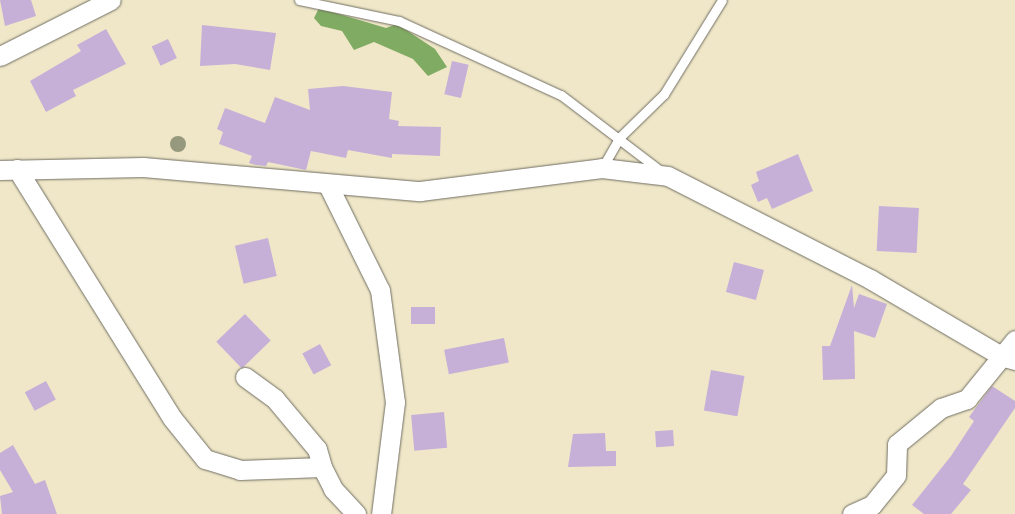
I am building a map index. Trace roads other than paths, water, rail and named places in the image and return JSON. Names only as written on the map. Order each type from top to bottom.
[{"type":"street","points":[[0,56],[111,0]]},
{"type":"street","points":[[9,170],[143,167],[328,185],[420,191],[602,168],[668,176],[870,279],[1008,358]]},
{"type":"street","points":[[9,170],[172,418],[205,459],[240,470],[322,467]]},
{"type":"street","points":[[328,185],[380,290],[395,402],[381,514]]},
{"type":"street","points":[[852,514],[872,505],[896,475],[897,444],[941,408],[967,400],[1008,358],[1015,340]]},
{"type":"street","points":[[245,377],[275,399],[317,449],[322,467],[333,489],[356,514]]},
{"type":"lane","points":[[299,0],[419,28],[561,95],[668,176]]},
{"type":"lane","points":[[602,168],[619,138],[664,94],[722,0]]}]
